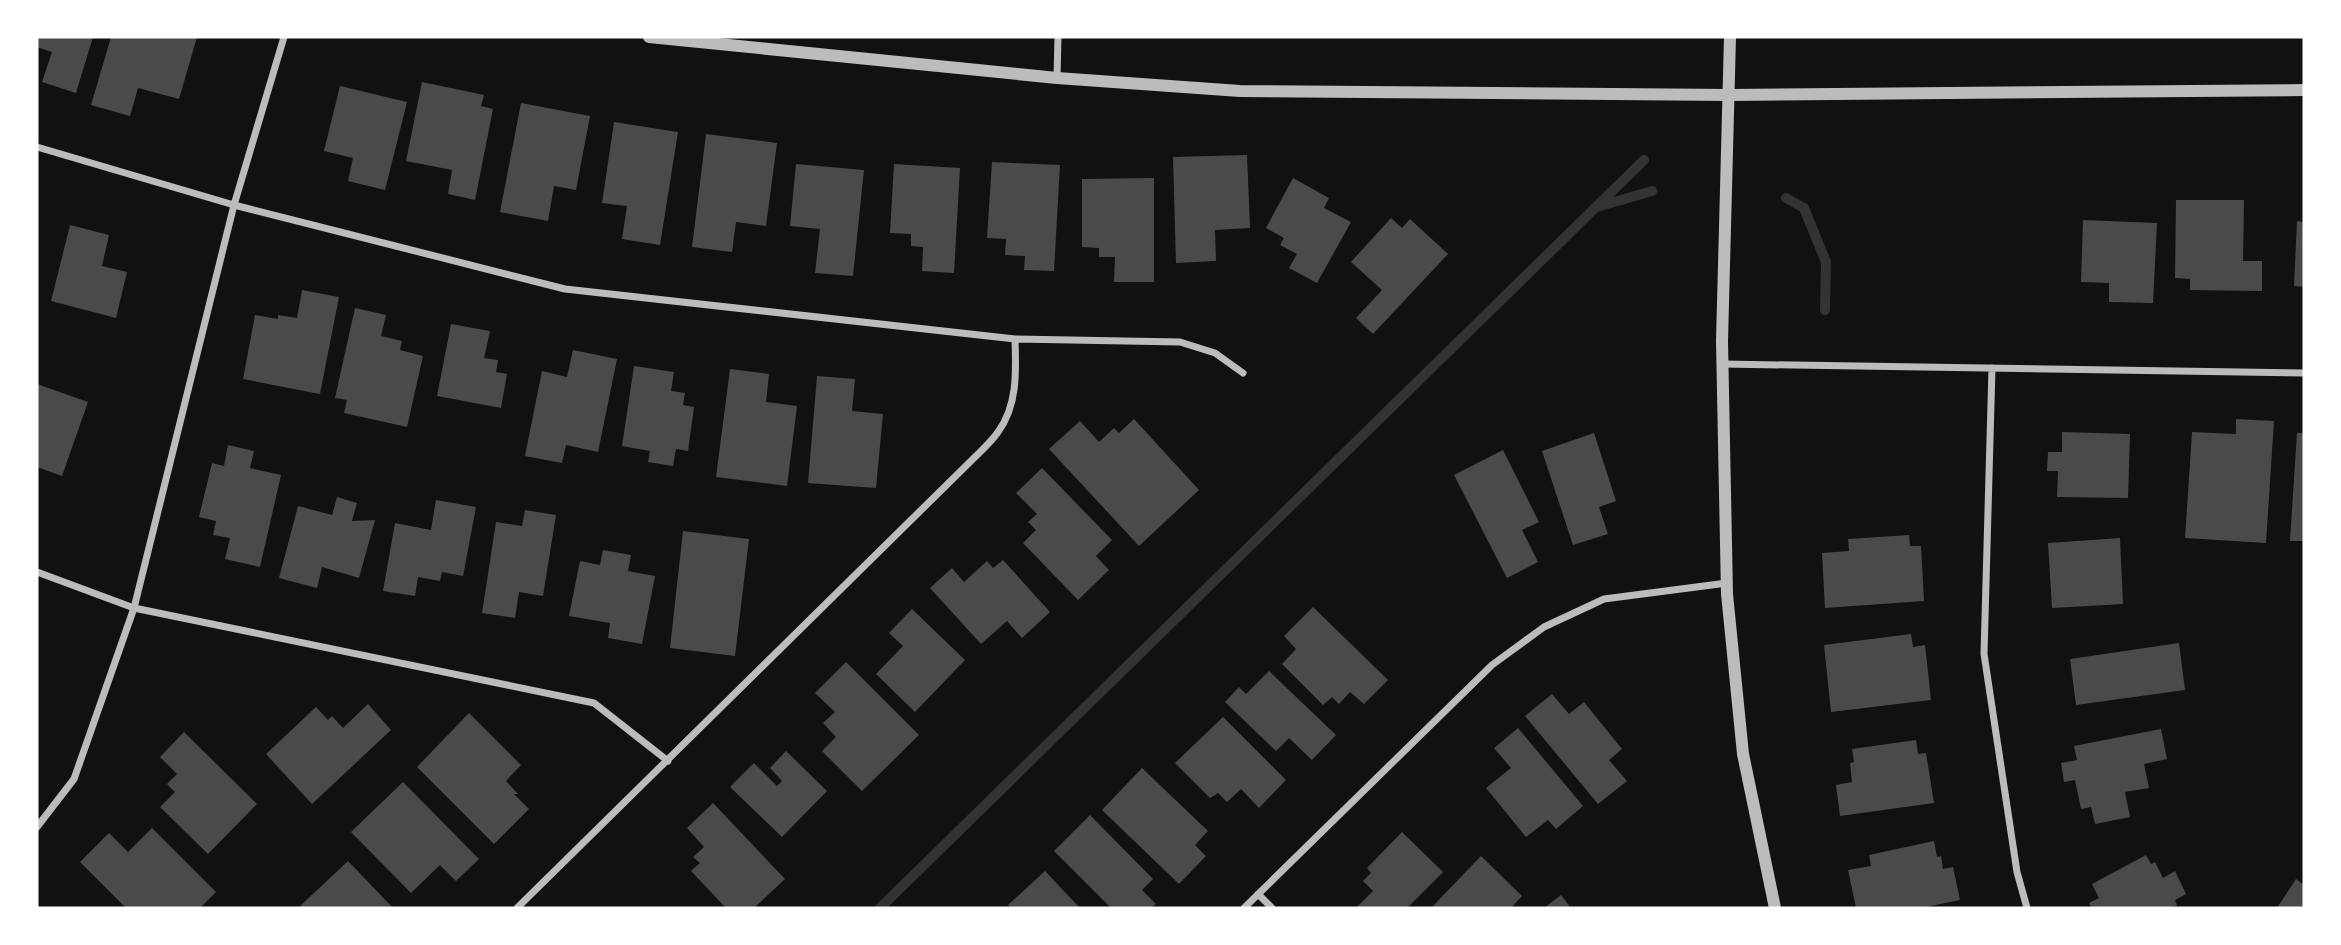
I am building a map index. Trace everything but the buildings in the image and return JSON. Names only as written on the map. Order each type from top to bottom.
[{"type":"street","points":[[37,827],[74,779],[134,608],[234,205],[284,37]]},
{"type":"street","points":[[649,37],[1057,78],[1240,90],[1729,95],[2304,90]]},
{"type":"street","points":[[1057,78],[1058,37]]},
{"type":"street","points":[[1730,37],[1723,364],[1727,583],[1743,754],[1775,908]]},
{"type":"street","points":[[37,147],[234,205],[565,289],[1015,339],[1180,342],[1215,352],[1243,373]]},
{"type":"street","points":[[517,908],[999,431],[1012,404],[1016,373],[1015,339]]},
{"type":"street","points":[[1723,364],[2304,373]]},
{"type":"street","points":[[1992,368],[1984,654],[2017,872],[2027,908]]},
{"type":"street","points":[[37,572],[134,608],[594,703],[668,761]]},
{"type":"street","points":[[1244,908],[1492,665],[1544,627],[1604,599],[1727,583]]},
{"type":"street","points":[[1258,894],[1272,908]]},
{"type":"waterway","points":[[880,908],[1644,160]]},
{"type":"waterway","points":[[1597,207],[1652,191]]},
{"type":"waterway","points":[[1786,198],[1804,208],[1826,262],[1825,310]]}]
